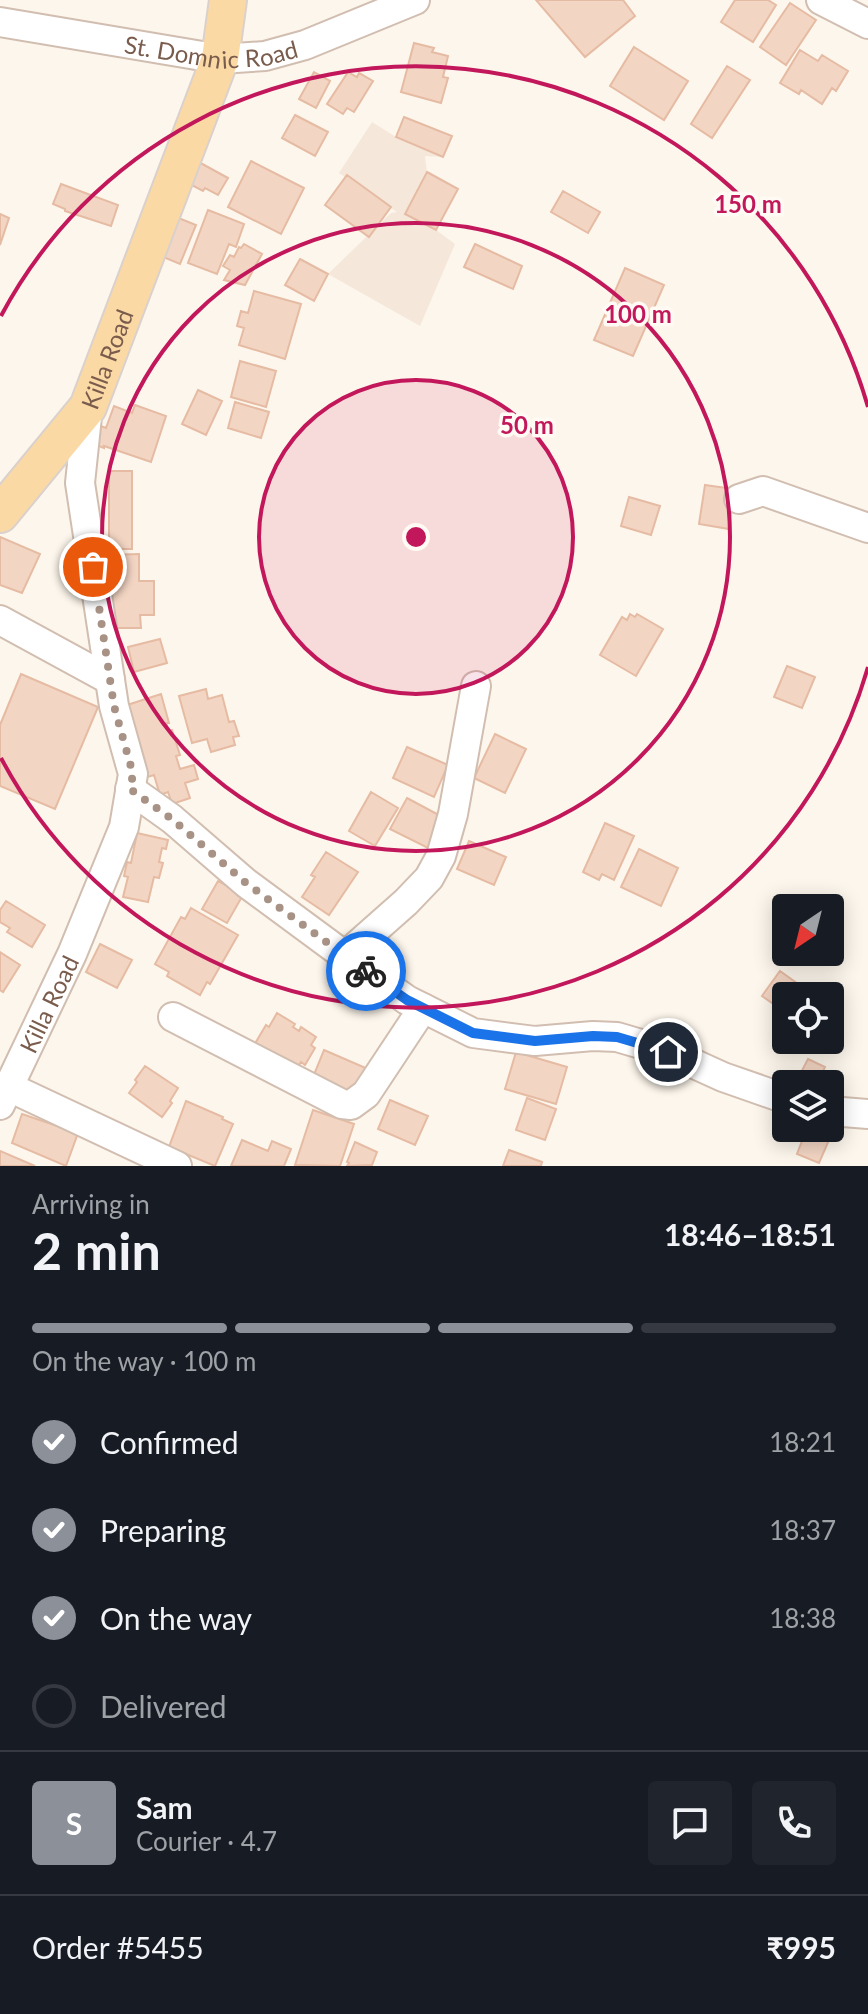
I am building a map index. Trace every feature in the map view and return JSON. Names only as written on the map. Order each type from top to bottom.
[{"type":"main road","name":"Killa Road","points":[[88,407],[220,59],[228,0]]},
{"type":"main road","points":[[0,514],[88,407]]},
{"type":"street","name":"St. Domnic Road","points":[[0,22],[220,59],[265,56],[305,45],[415,0]]},
{"type":"street","points":[[821,0],[868,24]]},
{"type":"street","name":"Killa Road","points":[[88,407],[80,483],[114,706],[133,774],[124,827],[77,940],[4,1096],[177,1166]]},
{"type":"street","points":[[739,499],[763,491],[868,528]]},
{"type":"street","points":[[0,620],[110,680]]},
{"type":"street","points":[[345,956],[406,902],[429,878],[441,856],[453,814],[476,686]]},
{"type":"street","points":[[130,789],[172,819],[246,883],[345,956],[407,1000],[473,1033],[535,1041],[617,1037],[668,1052],[723,1077],[772,1094]]},
{"type":"street","points":[[173,1017],[342,1104],[351,1105],[366,1094],[423,1008]]},
{"type":"street","points":[[844,1112],[868,1114]]},
{"type":"shaded area","points":[[372,122],[396,137],[443,157],[425,156],[427,172],[405,214],[455,244],[420,326],[328,274],[391,213],[397,212],[339,173]]},
{"type":"building","points":[[536,0],[623,0],[635,16],[585,57]]},
{"type":"building","points":[[735,0],[768,0],[776,5],[753,42],[721,22]]},
{"type":"building","points":[[790,3],[816,20],[786,65],[760,47]]},
{"type":"building","points":[[414,43],[434,48],[432,52],[448,56],[443,77],[448,78],[441,103],[401,92]]},
{"type":"building","points":[[634,47],[688,81],[664,120],[610,86]]},
{"type":"building","points":[[800,50],[818,61],[822,55],[848,71],[836,91],[832,88],[822,104],[801,90],[799,94],[780,83]]},
{"type":"building","points":[[727,66],[750,80],[712,138],[691,124]]},
{"type":"building","points":[[314,72],[330,81],[316,108],[299,99]]},
{"type":"building","points":[[348,72],[357,77],[359,73],[373,81],[354,112],[347,108],[343,114],[327,104]]},
{"type":"building","points":[[295,115],[328,132],[315,156],[282,138]]},
{"type":"building","points":[[404,117],[452,136],[443,157],[396,137]]},
{"type":"building","points":[[195,160],[228,178],[218,195],[184,181]]},
{"type":"building","points":[[251,161],[304,188],[281,234],[228,207]]},
{"type":"building","points":[[427,172],[458,189],[436,230],[405,214]]},
{"type":"building","points":[[347,175],[391,207],[369,237],[325,205]]},
{"type":"building","points":[[61,184],[118,205],[111,226],[53,204]]},
{"type":"building","points":[[563,191],[600,212],[588,233],[551,212]]},
{"type":"building","points":[[208,210],[244,224],[236,247],[229,244],[217,274],[188,263]]},
{"type":"building","points":[[0,214],[9,218],[0,245]]},
{"type":"building","points":[[171,215],[196,225],[180,264],[156,254]]},
{"type":"building","points":[[244,244],[262,254],[245,285],[224,280],[230,270],[223,266],[230,255],[234,257]]},
{"type":"building","points":[[475,244],[522,266],[513,289],[464,267]]},
{"type":"building","points":[[300,259],[328,274],[314,301],[285,285]]},
{"type":"building","points":[[625,268],[664,285],[633,356],[594,340]]},
{"type":"building","points":[[254,291],[301,304],[285,359],[239,345],[244,328],[237,326],[241,311],[248,313]]},
{"type":"building","points":[[240,361],[276,371],[266,407],[231,397]]},
{"type":"building","points":[[198,390],[222,401],[206,435],[182,424]]},
{"type":"building","points":[[235,402],[269,412],[261,438],[228,428]]},
{"type":"building","points":[[135,405],[166,416],[151,462],[91,443],[98,425],[106,428],[114,406],[132,413]]},
{"type":"building","points":[[109,471],[132,471],[132,549],[109,549]]},
{"type":"building","points":[[705,485],[734,489],[729,529],[699,524]]},
{"type":"building","points":[[629,497],[660,506],[651,535],[621,526]]},
{"type":"building","points":[[0,537],[40,554],[22,593],[0,585]]},
{"type":"building","points":[[139,554],[139,581],[154,581],[154,615],[140,615],[141,628],[108,628],[106,555]]},
{"type":"building","points":[[630,614],[635,617],[637,614],[663,629],[636,676],[600,655],[622,617],[627,620]]},
{"type":"building","points":[[160,639],[167,663],[134,672],[128,647]]},
{"type":"building","points":[[787,666],[815,677],[802,708],[774,697]]},
{"type":"building","points":[[21,674],[98,707],[55,809],[0,786],[0,725]]},
{"type":"building","points":[[206,689],[208,699],[222,695],[229,722],[234,721],[239,736],[233,737],[235,745],[211,752],[207,739],[192,743],[179,696]]},
{"type":"building","points":[[161,694],[169,723],[166,723],[169,731],[172,730],[180,755],[176,756],[180,769],[194,765],[198,779],[185,783],[190,798],[172,804],[168,792],[160,795],[154,775],[144,778],[118,708]]},
{"type":"building","points":[[495,734],[526,749],[505,793],[474,778]]},
{"type":"building","points":[[407,747],[448,765],[434,797],[393,778]]},
{"type":"building","points":[[371,792],[398,808],[375,846],[349,831]]},
{"type":"building","points":[[407,798],[448,820],[432,850],[390,829]]},
{"type":"building","points":[[605,823],[634,836],[614,880],[602,874],[599,880],[583,872]]},
{"type":"building","points":[[137,833],[168,840],[166,849],[162,848],[159,862],[163,863],[159,878],[154,877],[148,902],[123,897],[128,877],[124,876],[127,862],[131,863]]},
{"type":"building","points":[[469,841],[506,857],[494,885],[457,869]]},
{"type":"building","points":[[639,849],[678,868],[661,906],[621,887]]},
{"type":"building","points":[[326,852],[358,872],[329,915],[302,897],[315,877],[311,875]]},
{"type":"building","points":[[218,881],[243,895],[227,923],[202,909]]},
{"type":"building","points":[[6,901],[45,925],[32,947],[7,932],[10,928],[0,922],[0,910]]},
{"type":"building","points":[[191,908],[238,935],[210,984],[207,982],[200,995],[167,976],[169,972],[155,964],[181,917],[185,919]]},
{"type":"building","points":[[100,944],[132,960],[117,988],[86,972]]},
{"type":"building","points":[[0,952],[20,965],[3,992],[0,990]]},
{"type":"building","points":[[780,971],[795,982],[772,982]]},
{"type":"building","points":[[772,982],[772,1003],[762,996]]},
{"type":"building","points":[[277,1013],[295,1024],[293,1027],[299,1031],[301,1027],[316,1037],[311,1045],[315,1048],[305,1065],[301,1062],[295,1072],[253,1047]]},
{"type":"building","points":[[324,1050],[368,1069],[355,1101],[311,1082]]},
{"type":"building","points":[[516,1052],[567,1067],[556,1104],[505,1089]]},
{"type":"building","points":[[808,1059],[825,1067],[824,1070],[802,1070]]},
{"type":"building","points":[[145,1066],[178,1088],[162,1117],[129,1093]]},
{"type":"building","points":[[527,1098],[556,1109],[545,1140],[516,1130]]},
{"type":"building","points":[[390,1100],[428,1116],[415,1145],[378,1129]]},
{"type":"building","points":[[186,1101],[233,1124],[215,1166],[169,1147]]},
{"type":"building","points":[[313,1110],[354,1124],[340,1166],[295,1165]]},
{"type":"building","points":[[22,1114],[78,1133],[66,1166],[12,1143]]},
{"type":"building","points":[[242,1140],[268,1151],[272,1141],[291,1149],[284,1166],[231,1166]]},
{"type":"building","points":[[355,1142],[377,1152],[372,1165],[347,1166]]},
{"type":"building","points":[[802,1142],[828,1142],[819,1163],[797,1154]]},
{"type":"building","points":[[509,1150],[542,1162],[541,1166],[503,1166]]},
{"type":"building","points":[[0,1151],[35,1166],[0,1166]]},
{"type":"way so far","points":[[93,567],[114,706],[133,774],[130,789],[172,819],[246,883],[366,971]]},
{"type":"route","points":[[366,971],[407,1000],[473,1033],[535,1041],[617,1037],[668,1052]]}]
